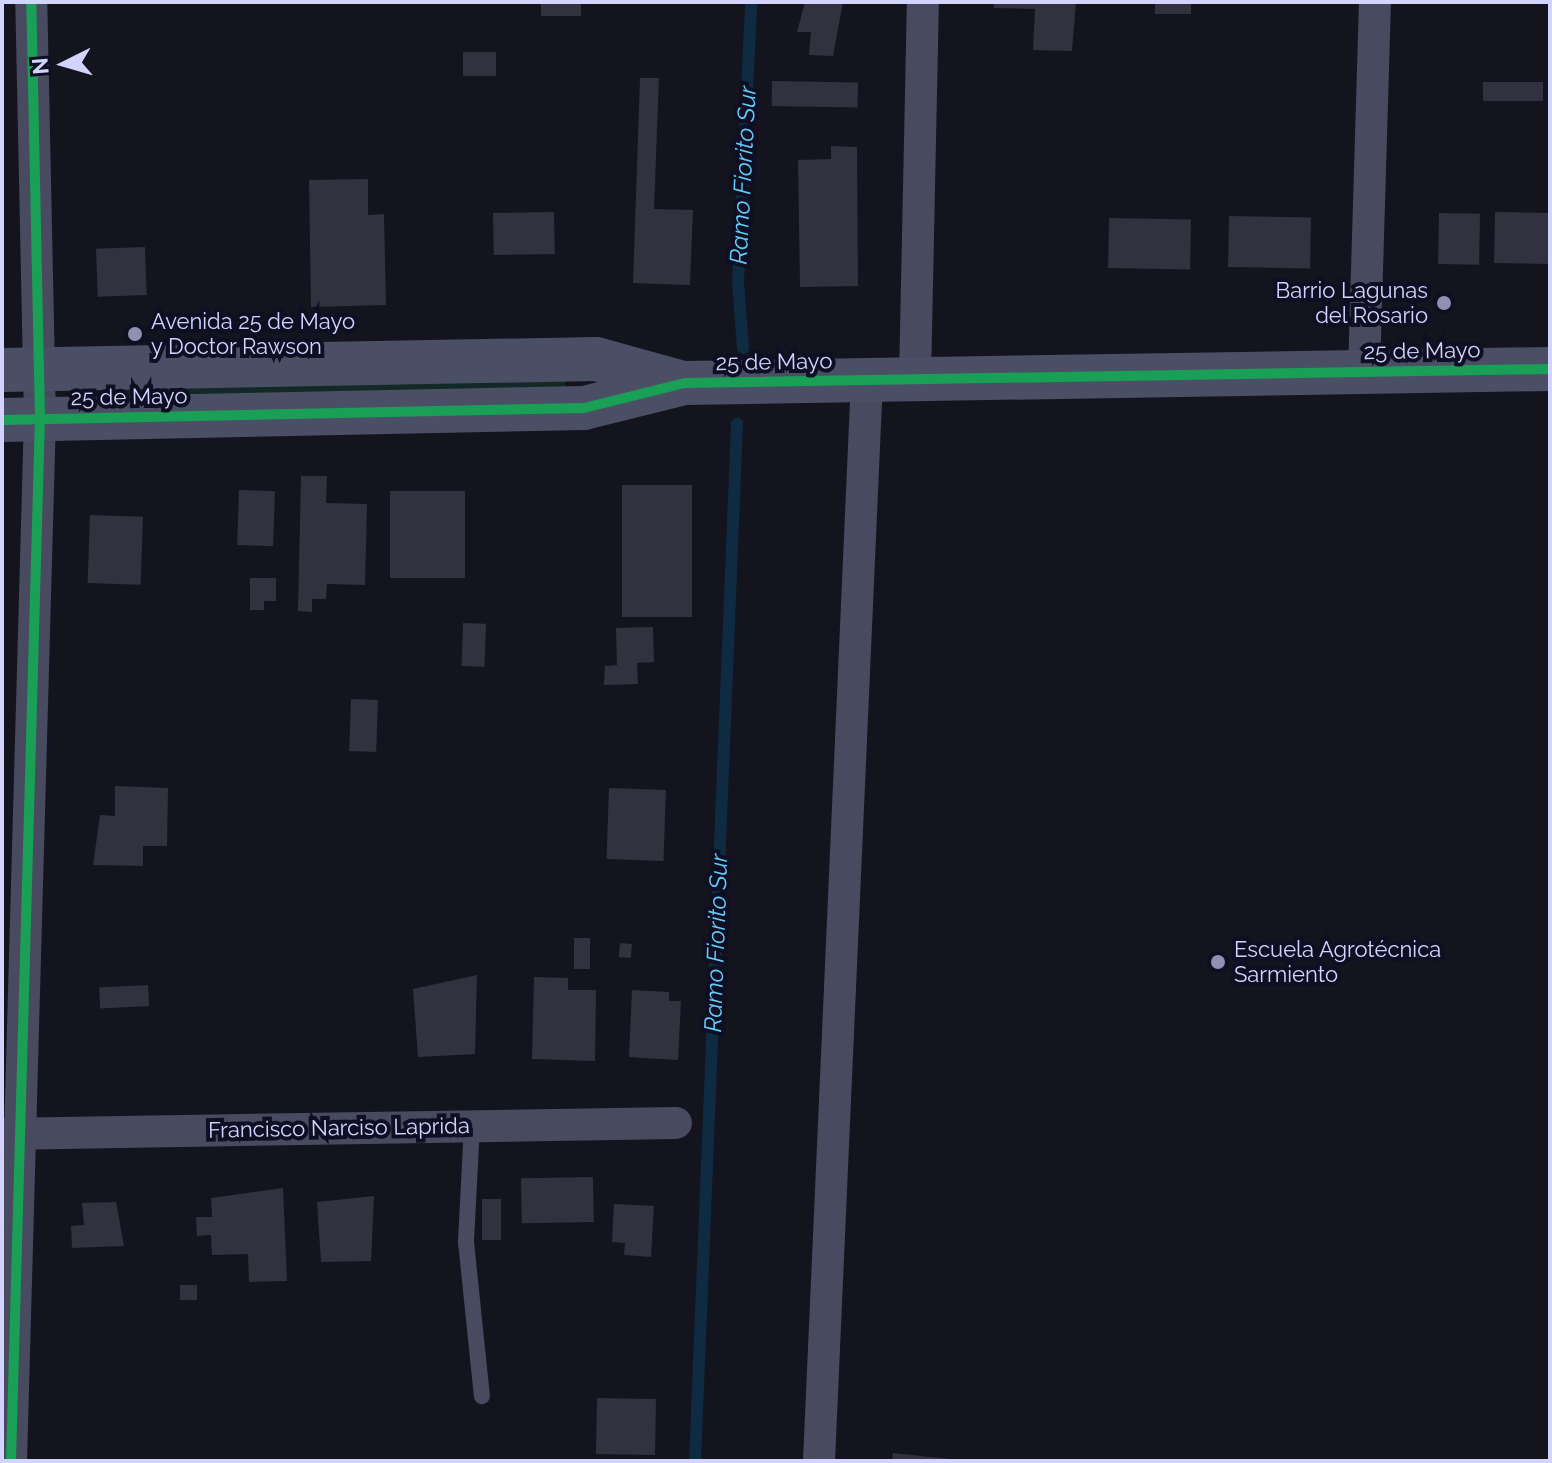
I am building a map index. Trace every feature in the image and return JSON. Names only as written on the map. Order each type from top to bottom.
[{"type":"street","points":[[11,1461],[11,1133],[21,370],[31,2]]},
{"type":"street","points":[[915,379],[923,2]]},
{"type":"street","points":[[1364,372],[1375,2]]},
{"type":"street","name":"25 de Mayo","points":[[21,370],[596,359],[685,383]]},
{"type":"street","name":"25 de Mayo","points":[[21,419],[584,408],[685,383],[1550,369]]},
{"type":"street","points":[[819,1461],[867,381]]},
{"type":"street","name":"Francisco Narciso Laprida","points":[[11,1133],[676,1123]]},
{"type":"lane","points":[[472,1126],[466,1242],[482,1396]]},
{"type":"green space","points":[[565,381],[565,387],[115,396],[118,388]]},
{"type":"building","points":[[541,2],[581,2],[581,16],[541,16]]},
{"type":"building","points":[[805,2],[843,2],[833,56],[809,55],[811,32],[797,32]]},
{"type":"building","points":[[994,2],[1076,2],[1072,51],[1033,50],[1035,9],[994,8]]},
{"type":"building","points":[[1155,2],[1191,2],[1191,14],[1155,14]]},
{"type":"building","points":[[463,52],[496,52],[496,76],[463,76]]},
{"type":"building","points":[[640,78],[659,78],[654,209],[693,210],[690,285],[633,283]]},
{"type":"building","points":[[772,81],[858,83],[858,107],[772,106]]},
{"type":"building","points":[[1483,82],[1543,82],[1543,101],[1483,101]]},
{"type":"building","points":[[831,146],[857,147],[858,286],[800,287],[798,160],[831,159]]},
{"type":"building","points":[[368,179],[368,215],[384,214],[386,305],[311,307],[309,180]]},
{"type":"building","points":[[554,212],[555,254],[494,255],[493,213]]},
{"type":"building","points":[[1495,212],[1550,213],[1549,264],[1494,263]]},
{"type":"building","points":[[1439,213],[1480,214],[1479,265],[1438,264]]},
{"type":"building","points":[[1229,216],[1311,217],[1310,268],[1228,267]]},
{"type":"building","points":[[1109,218],[1191,219],[1190,269],[1108,268]]},
{"type":"building","points":[[145,247],[147,295],[98,297],[96,249]]},
{"type":"building","points":[[301,476],[327,476],[326,503],[367,504],[365,585],[327,584],[326,599],[312,599],[312,612],[298,611]]},
{"type":"building","points":[[622,485],[692,485],[692,617],[622,617]]},
{"type":"building","points":[[239,490],[275,491],[273,546],[237,545]]},
{"type":"building","points":[[390,491],[465,491],[465,578],[390,578]]},
{"type":"building","points":[[90,515],[143,517],[141,585],[88,583]]},
{"type":"building","points":[[250,578],[276,578],[276,601],[264,601],[264,610],[250,610]]},
{"type":"building","points":[[463,623],[486,624],[484,667],[461,666]]},
{"type":"building","points":[[653,627],[654,662],[637,663],[638,684],[604,685],[605,666],[617,665],[616,628]]},
{"type":"building","points":[[351,699],[378,700],[376,752],[349,751]]},
{"type":"building","points":[[115,786],[168,788],[167,846],[143,846],[143,866],[93,865],[100,815],[115,816]]},
{"type":"building","points":[[609,788],[666,790],[663,861],[607,859]]},
{"type":"building","points":[[574,938],[590,938],[590,969],[574,969]]},
{"type":"building","points":[[620,943],[632,944],[631,958],[619,957]]},
{"type":"building","points":[[477,975],[475,1054],[418,1057],[413,989]]},
{"type":"building","points":[[534,977],[568,978],[568,990],[596,990],[595,1061],[532,1059]]},
{"type":"building","points":[[148,985],[149,1006],[100,1009],[99,988]]},
{"type":"building","points":[[632,990],[669,992],[669,1001],[681,1001],[678,1060],[629,1057]]},
{"type":"building","points":[[593,1177],[594,1222],[522,1223],[521,1178]]},
{"type":"building","points":[[283,1188],[287,1281],[249,1282],[248,1254],[212,1255],[211,1235],[197,1236],[196,1217],[212,1217],[211,1198]]},
{"type":"building","points":[[374,1196],[371,1261],[321,1262],[317,1202]]},
{"type":"building","points":[[482,1199],[501,1199],[501,1240],[482,1240]]},
{"type":"building","points":[[116,1202],[124,1246],[72,1248],[71,1226],[84,1225],[82,1203]]},
{"type":"building","points":[[614,1204],[654,1206],[651,1257],[624,1255],[625,1243],[612,1242]]},
{"type":"building","points":[[180,1285],[197,1285],[197,1300],[180,1300]]},
{"type":"building","points":[[597,1398],[656,1399],[655,1455],[596,1454]]},
{"type":"building","points":[[893,1453],[950,1459],[950,1461],[892,1461]]},
{"type":"waterway","name":"Ramo Fiorito Sur","points":[[743,348],[738,282],[751,2]]},
{"type":"waterway","name":"Ramo Fiorito Sur","points":[[695,1461],[737,424]]},
{"type":"cycle path","points":[[11,1461],[40,419],[31,2]]},
{"type":"cycle path","points":[[2,420],[584,408],[685,383],[1550,369]]},
{"type":"place","name":"Barrio Lagunas del Rosario","points":[[1444,303]]},
{"type":"place","name":"Avenida 25 de Mayo y Doctor Rawson","points":[[135,334]]},
{"type":"place","name":"Escuela Agrotécnica Sarmiento","points":[[1218,962]]}]
